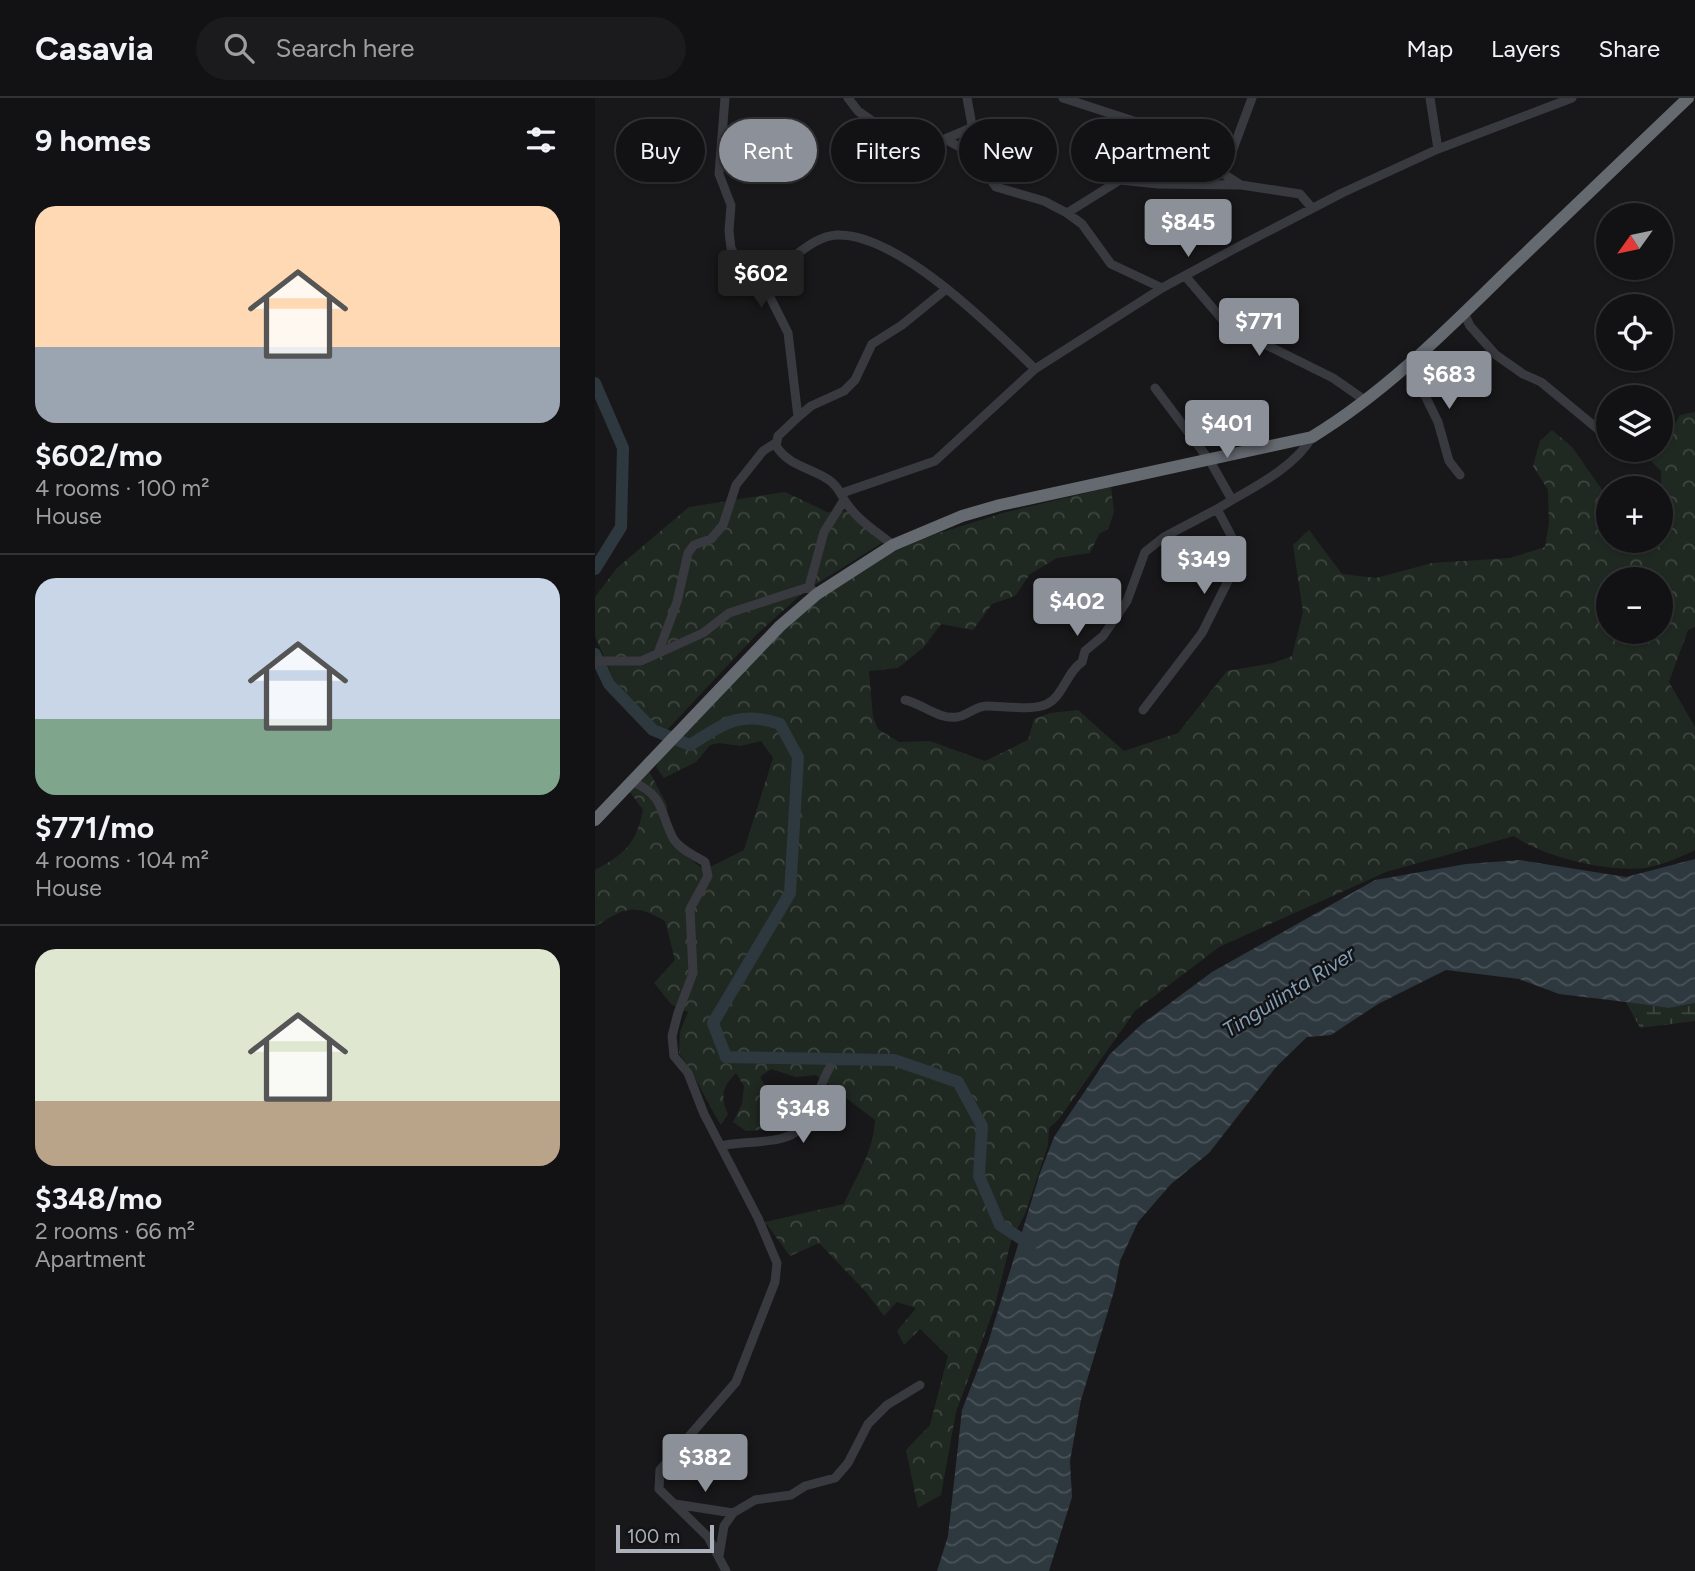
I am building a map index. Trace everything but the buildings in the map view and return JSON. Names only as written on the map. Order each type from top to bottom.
[{"type":"highway","points":[[595,820],[684,730],[813,591],[893,545],[951,520],[1000,505],[1312,437],[1366,401],[1409,363],[1688,98]]},
{"type":"street","points":[[725,98],[719,173],[731,205],[731,248],[741,268],[755,276],[768,293],[788,333],[798,416]]},
{"type":"street","points":[[848,98],[858,111],[869,119]]},
{"type":"street","points":[[967,98],[970,119]]},
{"type":"street","points":[[1063,98],[1127,119]]},
{"type":"street","points":[[1235,144],[1252,98]]},
{"type":"street","points":[[1430,98],[1439,149]]},
{"type":"street","points":[[595,660],[641,661],[703,632],[729,613],[813,591],[824,533],[843,496],[935,461],[1035,369],[1162,288],[1186,278],[1312,208],[1439,149],[1572,98]]},
{"type":"street","points":[[945,139],[959,133]]},
{"type":"street","points":[[945,139],[959,147]]},
{"type":"street","points":[[992,182],[996,187],[1044,201],[1066,213],[1082,224],[1111,264],[1162,288]]},
{"type":"street","points":[[1066,213],[1117,182]]},
{"type":"street","points":[[1139,182],[1241,185],[1300,194],[1312,208]]},
{"type":"street","points":[[1235,182],[1241,185]]},
{"type":"street","points":[[755,276],[780,266],[807,246],[837,235],[885,247],[988,324],[1035,369]]},
{"type":"street","points":[[1186,278],[1228,327],[1333,378],[1366,401]]},
{"type":"street","points":[[893,545],[864,522],[827,478],[791,464],[781,454],[778,436],[811,406],[844,391],[855,380],[872,344],[902,325],[945,290]]},
{"type":"street","points":[[1464,313],[1470,326],[1496,355],[1523,374],[1541,382],[1596,428]]},
{"type":"street","points":[[1409,363],[1438,422],[1449,461],[1460,475]]},
{"type":"street","points":[[1155,388],[1210,461],[1233,500]]},
{"type":"street","points":[[905,700],[937,713],[957,717],[987,706],[1007,709],[1046,705],[1060,693],[1074,668],[1082,663],[1085,651],[1103,636],[1127,601],[1145,552],[1164,537],[1257,486],[1304,450],[1312,437]]},
{"type":"street","points":[[658,653],[677,602],[688,553],[694,545],[711,539],[723,526],[736,485],[763,451],[777,442]]},
{"type":"street","points":[[1143,710],[1202,633],[1237,563],[1234,541],[1217,509]]},
{"type":"street","points":[[633,782],[651,789],[666,812],[674,841],[705,862],[708,876],[689,909],[693,973],[672,1036],[674,1056],[688,1073],[703,1114],[777,1264],[775,1282],[736,1382],[660,1470],[659,1489],[708,1537],[726,1571]]},
{"type":"street","points":[[721,1146],[745,1140],[787,1139],[807,1122],[830,1067]]},
{"type":"street","points":[[719,1556],[724,1526],[733,1513],[755,1500],[791,1495],[805,1486],[835,1478],[858,1446],[867,1424],[887,1405],[920,1385]]},
{"type":"street","points":[[674,1503],[733,1513]]},
{"type":"green space","points":[[1695,412],[1695,627],[1688,630],[1669,682],[1695,727],[1695,850],[1650,867],[1612,868],[1559,856],[1514,836],[1386,872],[1219,947],[1135,1011],[1059,1119],[1049,1128],[1048,1145],[1025,1214],[1011,1241],[994,1309],[956,1412],[941,1495],[918,1508],[906,1450],[930,1425],[948,1356],[920,1329],[904,1345],[897,1331],[916,1308],[897,1302],[884,1316],[866,1292],[819,1243],[790,1256],[765,1222],[844,1204],[868,1153],[875,1120],[816,1075],[796,1077],[771,1069],[760,1077],[777,1105],[763,1130],[746,1131],[733,1122],[742,1104],[744,1086],[736,1073],[724,1092],[728,1114],[721,1125],[679,1053],[680,1032],[688,1012],[672,1005],[654,983],[675,960],[665,921],[645,912],[630,910],[614,915],[595,927],[595,870],[628,847],[637,831],[643,810],[628,789],[648,769],[667,805],[668,834],[684,854],[704,870],[744,850],[773,758],[761,741],[741,746],[719,743],[710,745],[696,762],[664,778],[656,767],[669,741],[798,614],[878,558],[933,535],[1003,513],[1111,487],[1114,512],[1108,529],[1099,534],[1090,553],[1057,558],[1030,574],[1015,596],[992,604],[973,630],[941,624],[924,647],[898,668],[869,671],[873,717],[878,729],[899,742],[930,741],[985,761],[1028,740],[1034,719],[1050,713],[1078,710],[1124,751],[1178,733],[1227,671],[1273,663],[1292,656],[1303,612],[1293,545],[1309,530],[1342,574],[1376,578],[1432,563],[1510,558],[1545,547],[1549,523],[1548,490],[1533,466],[1540,441],[1552,430],[1572,447],[1596,481],[1596,553],[1673,553],[1673,476],[1661,476],[1661,471],[1652,462],[1673,462],[1673,428],[1680,415]]},
{"type":"green space","points":[[785,492],[827,512],[858,511],[885,541],[805,591],[758,633],[667,730],[652,723],[614,680],[595,636],[595,597],[617,568],[689,507]]},
{"type":"green space","points":[[1626,1002],[1669,1008],[1695,1003],[1695,1021],[1640,1028]]},
{"type":"water","name":"Tinguilinta River","points":[[1695,859],[1695,1003],[1669,1008],[1559,994],[1519,979],[1446,970],[1378,1004],[1331,1035],[1307,1037],[1276,1067],[1209,1153],[1171,1184],[1138,1222],[1120,1261],[1115,1288],[1081,1400],[1070,1461],[1072,1497],[1049,1571],[937,1571],[948,1536],[962,1410],[988,1343],[1040,1173],[1054,1137],[1110,1054],[1142,1024],[1212,972],[1375,880],[1466,864],[1520,860],[1626,877]]},
{"type":"waterway","points":[[595,383],[623,448],[621,527],[595,569]]},
{"type":"waterway","points":[[595,654],[609,684],[653,730],[690,745],[732,721],[753,718],[766,720],[780,724],[798,757],[790,893],[713,1023],[726,1057],[894,1060],[958,1082],[982,1126],[979,1176],[1000,1225],[1031,1245]]}]
